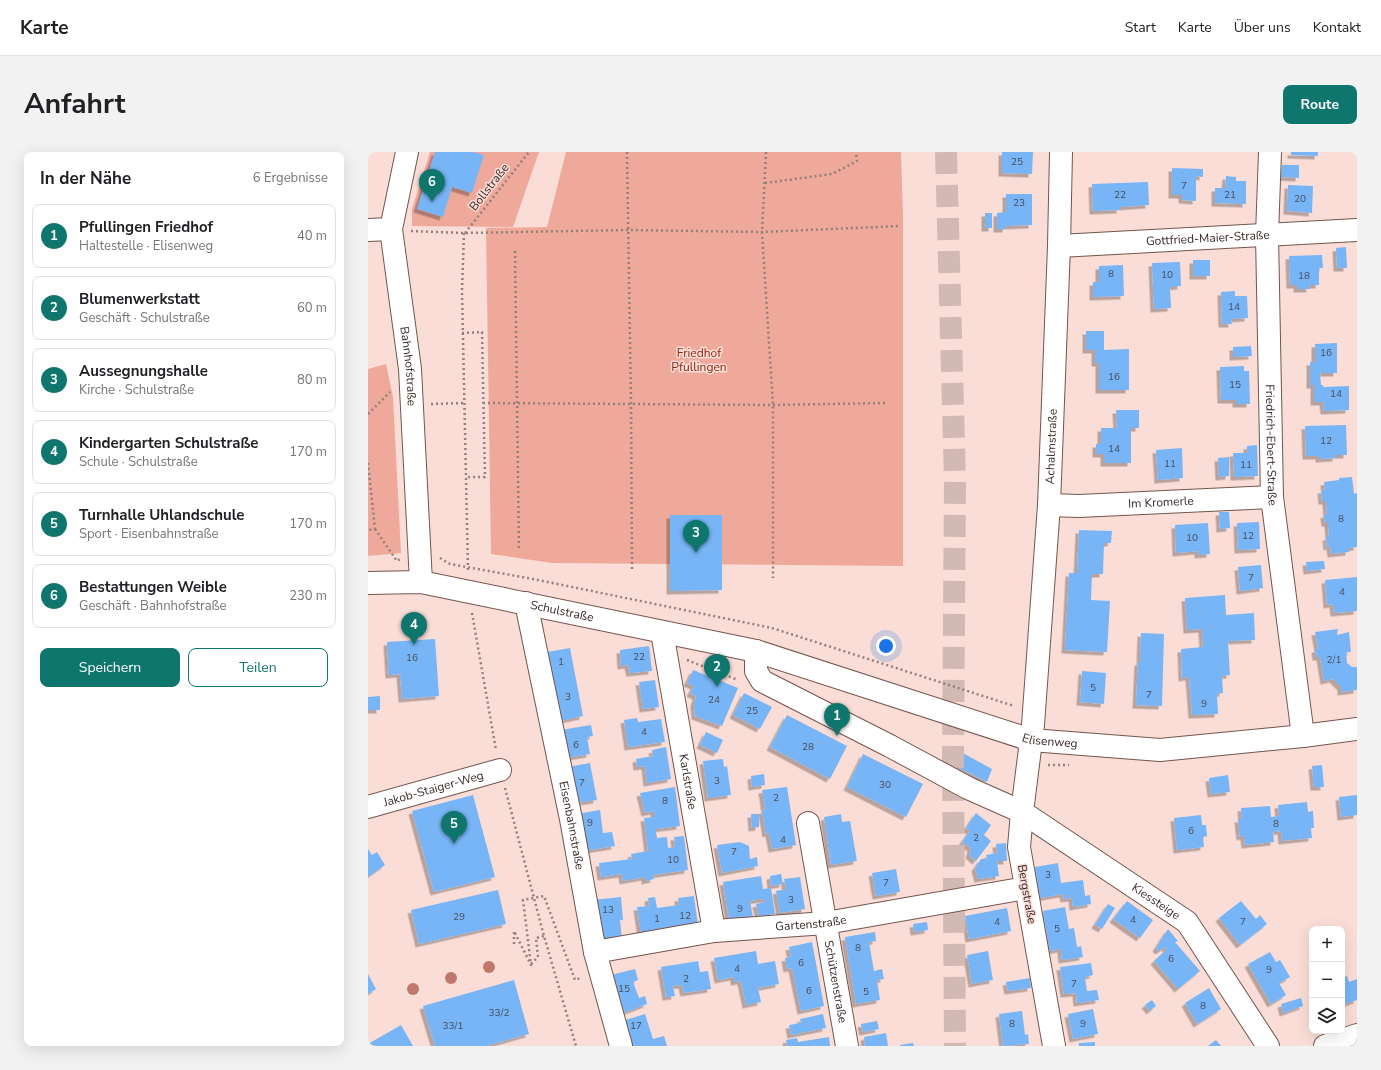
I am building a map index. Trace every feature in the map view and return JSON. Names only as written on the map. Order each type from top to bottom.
[{"type":"street","name":"Bahnhofstraße","points":[[407,152],[391,230],[410,369],[421,582]]},
{"type":"street","name":"Achalmstraße","points":[[1031,740],[1049,505],[1061,152]]},
{"type":"street","name":"Friedrich-Ebert-Straße","points":[[1270,152],[1267,235],[1272,497],[1303,736]]},
{"type":"street","points":[[368,230],[391,230]]},
{"type":"street","name":"Gottfried-Maier-Straße","points":[[1059,246],[1357,230]]},
{"type":"street","name":"Im Kromerle","points":[[1049,505],[1079,506],[1272,497]]},
{"type":"street","name":"Schulstraße","points":[[368,583],[421,582],[526,603],[664,642],[756,651]]},
{"type":"street","name":"Eisenbahnstraße","points":[[526,603],[571,819],[598,962],[621,1046]]},
{"type":"street","name":"Karlstraße","points":[[664,642],[714,931]]},
{"type":"street","points":[[756,651],[756,671],[762,680]]},
{"type":"street","name":"Elisenweg","points":[[756,651],[1031,740],[1160,750],[1303,736],[1357,729]]},
{"type":"street","name":"Kiessteige","points":[[762,680],[968,788],[1022,812],[1187,922],[1268,1046]]},
{"type":"street","name":"Bergstraße","points":[[1031,740],[1019,847],[1054,1046]]},
{"type":"street","name":"Jakob-Staiger-Weg","points":[[368,807],[500,770]]},
{"type":"street","name":"Schützenstraße","points":[[808,823],[847,1046]]},
{"type":"street","name":"Gartenstraße","points":[[598,962],[714,931],[826,923],[1026,888]]},
{"type":"street","points":[[1325,1046],[1357,1035]]},
{"type":"path","name":"Bollstraße","points":[[464,233],[529,152]]},
{"type":"path","points":[[627,152],[632,569]]},
{"type":"path","points":[[766,152],[762,232],[773,405],[773,578]]},
{"type":"path","points":[[765,183],[832,174],[857,161],[856,152]]},
{"type":"path","points":[[391,230],[464,233],[628,230],[762,232],[899,226]]},
{"type":"path","points":[[464,233],[462,333],[469,592],[500,770],[544,936],[576,1046]]},
{"type":"path","points":[[515,251],[519,551]]},
{"type":"path","points":[[462,333],[482,332],[485,477],[466,477]]},
{"type":"path","points":[[483,403],[518,402],[773,405],[885,403]]},
{"type":"path","points":[[411,404],[464,403]]},
{"type":"path","points":[[368,463],[375,529],[397,560],[405,557],[408,548],[430,546],[437,556],[450,564],[468,567]]},
{"type":"path","points":[[368,530],[375,529]]},
{"type":"path","points":[[664,642],[753,686],[762,680]]},
{"type":"path","points":[[531,965],[523,900],[544,896],[575,980],[598,962]]},
{"type":"path","points":[[514,944],[514,931],[531,965]]},
{"type":"path","points":[[531,965],[538,957],[536,938],[544,936]]},
{"type":"green space","points":[[430,152],[539,152],[513,227],[412,226],[412,209]]},
{"type":"green space","name":"Friedhof Pfullingen","points":[[566,152],[901,152],[903,216],[903,566],[552,563],[491,554],[486,228],[547,227]]},
{"type":"green space","points":[[386,364],[393,397],[401,553],[368,556],[368,369]]},
{"type":"building","points":[[435,152],[473,152],[484,155],[472,193],[452,187],[443,217],[417,209]]},
{"type":"building","points":[[1002,152],[1033,152],[1032,174],[1002,173]]},
{"type":"building","points":[[1291,152],[1318,152],[1318,156],[1291,155]]},
{"type":"building","points":[[1282,165],[1299,165],[1299,178],[1281,177]]},
{"type":"building","points":[[1172,168],[1203,169],[1203,177],[1196,176],[1196,201],[1182,200],[1182,195],[1172,195]]},
{"type":"building","points":[[1226,176],[1236,177],[1236,181],[1246,181],[1246,204],[1215,203],[1215,188],[1225,188]]},
{"type":"building","points":[[1148,182],[1149,205],[1120,207],[1120,210],[1093,211],[1092,184]]},
{"type":"building","points":[[1288,185],[1313,186],[1312,213],[1287,211]]},
{"type":"building","points":[[1006,194],[1032,194],[1032,225],[1006,226],[1006,229],[997,229],[997,213],[1006,212]]},
{"type":"building","points":[[985,213],[992,213],[992,228],[985,228]]},
{"type":"building","points":[[1346,247],[1347,268],[1337,268],[1336,248]]},
{"type":"building","points":[[1322,255],[1323,268],[1319,268],[1319,285],[1309,285],[1310,289],[1297,289],[1297,285],[1290,285],[1289,256]]},
{"type":"building","points":[[1193,260],[1210,260],[1210,276],[1193,276]]},
{"type":"building","points":[[1180,262],[1181,286],[1170,287],[1171,308],[1154,309],[1152,263]]},
{"type":"building","points":[[1123,265],[1124,296],[1093,297],[1093,282],[1099,282],[1099,266]]},
{"type":"building","points":[[1235,291],[1235,296],[1247,296],[1248,318],[1231,319],[1232,324],[1222,324],[1221,292]]},
{"type":"building","points":[[1086,331],[1104,331],[1104,350],[1129,349],[1129,390],[1099,390],[1099,363],[1095,363],[1095,350],[1086,350]]},
{"type":"building","points":[[1337,343],[1337,373],[1320,373],[1321,385],[1323,385],[1323,387],[1349,386],[1349,410],[1324,411],[1323,402],[1314,402],[1314,385],[1310,385],[1310,362],[1315,362],[1315,344]]},
{"type":"building","points":[[1251,346],[1252,356],[1233,357],[1233,347]]},
{"type":"building","points":[[1244,366],[1244,371],[1249,371],[1250,404],[1236,404],[1236,400],[1221,400],[1220,367]]},
{"type":"building","points":[[1116,410],[1139,410],[1139,428],[1131,428],[1131,463],[1104,463],[1104,454],[1096,454],[1096,444],[1101,444],[1101,428],[1117,428]]},
{"type":"building","points":[[1346,425],[1347,455],[1336,455],[1336,458],[1319,459],[1319,456],[1306,456],[1305,426]]},
{"type":"building","points":[[1257,445],[1258,476],[1234,477],[1233,453],[1247,453],[1247,446]]},
{"type":"building","points":[[1182,448],[1183,478],[1158,480],[1156,450]]},
{"type":"building","points":[[1229,457],[1229,476],[1219,477],[1218,458]]},
{"type":"building","points":[[1352,477],[1354,494],[1357,493],[1357,547],[1349,548],[1349,552],[1331,554],[1330,546],[1327,547],[1326,537],[1329,537],[1328,523],[1325,523],[1324,515],[1327,514],[1326,501],[1322,501],[1321,490],[1325,490],[1324,482],[1339,480],[1339,478]]},
{"type":"building","points":[[1219,512],[1229,512],[1230,528],[1220,529]]},
{"type":"building","points":[[670,515],[722,515],[722,590],[670,591]]},
{"type":"building","points":[[1259,522],[1260,549],[1238,550],[1237,523]]},
{"type":"building","points":[[1208,523],[1210,554],[1198,555],[1198,551],[1176,553],[1175,525]]},
{"type":"building","points":[[1079,530],[1112,531],[1111,543],[1104,543],[1103,574],[1092,574],[1091,600],[1110,601],[1107,652],[1065,650],[1069,573],[1077,573]]},
{"type":"building","points":[[1324,561],[1325,569],[1307,571],[1306,562]]},
{"type":"building","points":[[1261,565],[1263,588],[1240,591],[1238,567]]},
{"type":"building","points":[[1357,577],[1357,611],[1334,613],[1333,604],[1327,605],[1325,580]]},
{"type":"building","points":[[1225,595],[1226,615],[1254,613],[1255,640],[1228,641],[1230,675],[1222,676],[1223,693],[1217,694],[1218,714],[1192,715],[1189,677],[1182,678],[1181,649],[1203,647],[1202,629],[1187,630],[1185,598]]},
{"type":"building","points":[[1338,629],[1337,635],[1349,632],[1351,652],[1346,652],[1347,663],[1352,667],[1357,667],[1357,690],[1341,692],[1341,687],[1333,679],[1324,681],[1320,657],[1316,657],[1315,649],[1318,649],[1315,632]]},
{"type":"building","points":[[1141,633],[1164,634],[1162,706],[1136,705]]},
{"type":"building","points":[[435,639],[439,696],[402,699],[400,674],[389,675],[387,642]]},
{"type":"building","points":[[649,646],[652,671],[630,673],[628,665],[621,666],[620,650]]},
{"type":"building","points":[[570,648],[583,716],[560,721],[547,652]]},
{"type":"building","points":[[693,670],[738,688],[722,726],[695,716],[694,703],[696,696],[690,693],[694,686],[687,683]]},
{"type":"building","points":[[1082,671],[1106,673],[1104,704],[1080,702]]},
{"type":"building","points":[[655,680],[659,707],[643,709],[639,682]]},
{"type":"building","points":[[744,693],[772,707],[760,729],[733,715]]},
{"type":"building","points":[[380,696],[380,710],[368,710],[368,697]]},
{"type":"building","points":[[787,715],[847,746],[830,779],[770,747]]},
{"type":"building","points":[[637,718],[638,722],[661,719],[665,742],[628,747],[624,720]]},
{"type":"building","points":[[591,725],[593,736],[587,737],[590,754],[566,758],[561,730]]},
{"type":"building","points":[[706,732],[723,740],[717,753],[700,745]]},
{"type":"building","points":[[666,747],[671,779],[647,783],[645,766],[637,767],[636,759],[653,756],[652,750]]},
{"type":"building","points":[[959,751],[992,769],[987,782],[948,762]]},
{"type":"building","points":[[863,754],[923,784],[906,817],[847,787]]},
{"type":"building","points":[[723,759],[724,767],[727,766],[731,795],[708,798],[703,761]]},
{"type":"building","points":[[590,763],[597,800],[575,803],[567,767]]},
{"type":"building","points":[[1322,765],[1324,787],[1314,787],[1312,766]]},
{"type":"building","points":[[764,774],[765,785],[752,787],[751,776]]},
{"type":"building","points":[[1228,775],[1230,792],[1211,794],[1209,778]]},
{"type":"building","points":[[675,787],[680,826],[656,829],[656,832],[657,838],[667,837],[668,848],[675,847],[674,837],[684,836],[688,870],[653,875],[654,879],[645,881],[645,877],[623,881],[622,874],[601,877],[599,863],[632,859],[631,854],[648,851],[644,818],[654,817],[654,811],[645,813],[640,793]]},
{"type":"building","points":[[787,787],[796,845],[772,849],[769,833],[766,834],[762,811],[765,810],[762,790]]},
{"type":"building","points":[[473,795],[495,877],[434,892],[412,811]]},
{"type":"building","points":[[1357,795],[1357,815],[1341,817],[1339,797]]},
{"type":"building","points":[[1307,802],[1308,812],[1313,811],[1314,828],[1311,828],[1312,838],[1282,841],[1281,831],[1273,832],[1274,842],[1245,845],[1244,836],[1240,837],[1238,819],[1242,819],[1241,808],[1270,806],[1271,817],[1279,816],[1278,805]]},
{"type":"building","points":[[600,810],[603,833],[612,832],[615,846],[583,851],[577,814]]},
{"type":"building","points":[[976,813],[991,825],[984,835],[991,841],[976,861],[969,855],[971,848],[962,842],[970,831],[966,828]]},
{"type":"building","points":[[751,814],[759,814],[759,827],[752,828]]},
{"type":"building","points":[[841,814],[842,822],[850,821],[857,861],[831,865],[824,817]]},
{"type":"building","points":[[1201,815],[1202,825],[1206,825],[1207,836],[1203,837],[1204,847],[1177,850],[1174,818]]},
{"type":"building","points":[[740,842],[749,846],[750,859],[757,857],[758,866],[722,873],[717,845]]},
{"type":"building","points":[[1006,843],[1007,861],[997,861],[999,876],[978,879],[975,868],[981,859],[987,859],[986,855],[997,853],[996,844]]},
{"type":"building","points":[[368,849],[372,855],[377,852],[385,865],[368,877]]},
{"type":"building","points":[[1058,863],[1061,883],[1083,880],[1085,896],[1090,895],[1091,904],[1073,907],[1072,898],[1064,899],[1063,894],[1040,898],[1035,867]]},
{"type":"building","points":[[896,869],[900,892],[876,896],[872,873]]},
{"type":"building","points":[[781,874],[783,884],[771,886],[770,876]]},
{"type":"building","points":[[761,876],[763,889],[771,888],[775,914],[759,916],[756,904],[765,902],[764,899],[750,901],[753,917],[729,920],[723,882]]},
{"type":"building","points":[[800,877],[805,909],[780,913],[776,891],[786,889],[784,879]]},
{"type":"building","points":[[498,890],[506,924],[419,944],[411,910]]},
{"type":"building","points":[[694,896],[698,926],[641,934],[637,907],[649,906],[648,898],[655,897],[657,908],[679,905],[678,898]]},
{"type":"building","points":[[621,897],[623,920],[620,920],[622,939],[597,942],[592,900]]},
{"type":"building","points":[[1127,901],[1153,920],[1140,938],[1113,919]]},
{"type":"building","points":[[1241,901],[1256,919],[1260,915],[1267,924],[1240,945],[1219,918]]},
{"type":"building","points":[[1108,904],[1115,908],[1102,929],[1095,925]]},
{"type":"building","points":[[1065,907],[1069,929],[1074,928],[1077,947],[1081,946],[1083,957],[1062,960],[1061,949],[1050,951],[1043,911]]},
{"type":"building","points":[[1007,908],[1011,931],[969,939],[965,916]]},
{"type":"building","points":[[927,922],[928,930],[914,932],[913,924]]},
{"type":"building","points":[[1168,929],[1178,941],[1175,942],[1200,971],[1178,989],[1154,961],[1167,949],[1165,947],[1159,951],[1156,948]]},
{"type":"building","points":[[875,932],[876,941],[869,942],[874,971],[882,969],[884,979],[877,980],[880,1000],[856,1004],[845,937]]},
{"type":"building","points":[[812,942],[824,1006],[801,1011],[792,968],[787,969],[785,958],[791,957],[789,947]]},
{"type":"building","points":[[756,951],[758,964],[775,961],[779,984],[758,988],[761,1002],[746,1005],[741,981],[734,982],[734,977],[718,980],[714,958]]},
{"type":"building","points":[[988,951],[993,980],[972,984],[967,955]]},
{"type":"building","points":[[1270,952],[1276,962],[1280,960],[1290,977],[1279,983],[1286,995],[1271,1004],[1248,964]]},
{"type":"building","points":[[698,961],[700,972],[708,971],[711,989],[684,993],[682,985],[673,986],[675,996],[666,997],[661,967]]},
{"type":"building","points":[[1091,963],[1093,975],[1085,977],[1087,991],[1097,990],[1099,1000],[1077,1003],[1076,993],[1064,994],[1060,967]]},
{"type":"building","points":[[635,969],[638,980],[633,982],[639,998],[645,996],[647,1004],[621,1014],[607,976]]},
{"type":"building","points":[[368,974],[376,989],[368,994]]},
{"type":"building","points":[[1347,976],[1349,982],[1357,979],[1357,1000],[1345,1004],[1345,998],[1345,977]]},
{"type":"building","points":[[1030,978],[1031,988],[1008,991],[1006,982]]},
{"type":"building","points":[[514,980],[529,1034],[486,1046],[435,1046],[423,1006]]},
{"type":"building","points":[[1209,988],[1221,1009],[1197,1024],[1185,1003]]},
{"type":"building","points":[[1301,998],[1303,1006],[1283,1013],[1281,1004]]},
{"type":"building","points":[[1152,1000],[1156,1006],[1150,1011],[1145,1005]]},
{"type":"building","points":[[1093,1009],[1098,1034],[1073,1039],[1068,1014]]},
{"type":"building","points":[[1022,1011],[1025,1035],[1028,1034],[1029,1044],[1003,1046],[999,1014]]},
{"type":"building","points":[[645,1014],[653,1039],[664,1036],[667,1046],[630,1046],[622,1021]]},
{"type":"building","points":[[823,1014],[826,1028],[791,1035],[789,1025],[801,1023],[800,1019]]},
{"type":"building","points":[[877,1021],[879,1029],[863,1032],[861,1024]]},
{"type":"building","points":[[401,1025],[413,1046],[368,1046],[368,1044]]},
{"type":"building","points":[[886,1033],[888,1046],[865,1046],[864,1037]]},
{"type":"building","points":[[829,1037],[830,1046],[787,1046],[786,1040],[797,1038],[798,1042]]},
{"type":"building","points":[[1216,1040],[1221,1046],[1208,1046]]},
{"type":"building","points":[[1095,1042],[1095,1046],[1079,1046],[1079,1043]]},
{"type":"building","points":[[913,1043],[914,1046],[900,1046],[900,1045]]},
{"type":"tunnel","points":[[946,152],[955,481],[953,756],[955,1046]]},
{"type":"place","name":"Bestattungen Weible","points":[[432,202]]},
{"type":"place","name":"Aussegnungshalle","points":[[696,553]]},
{"type":"place","name":"Kindergarten Schulstraße","points":[[414,645]]},
{"type":"place","name":"Blumenwerkstatt","points":[[717,687]]},
{"type":"place","name":"Pfullingen Friedhof","points":[[837,736]]},
{"type":"place","name":"Turnhalle Uhlandschule","points":[[454,844]]}]
